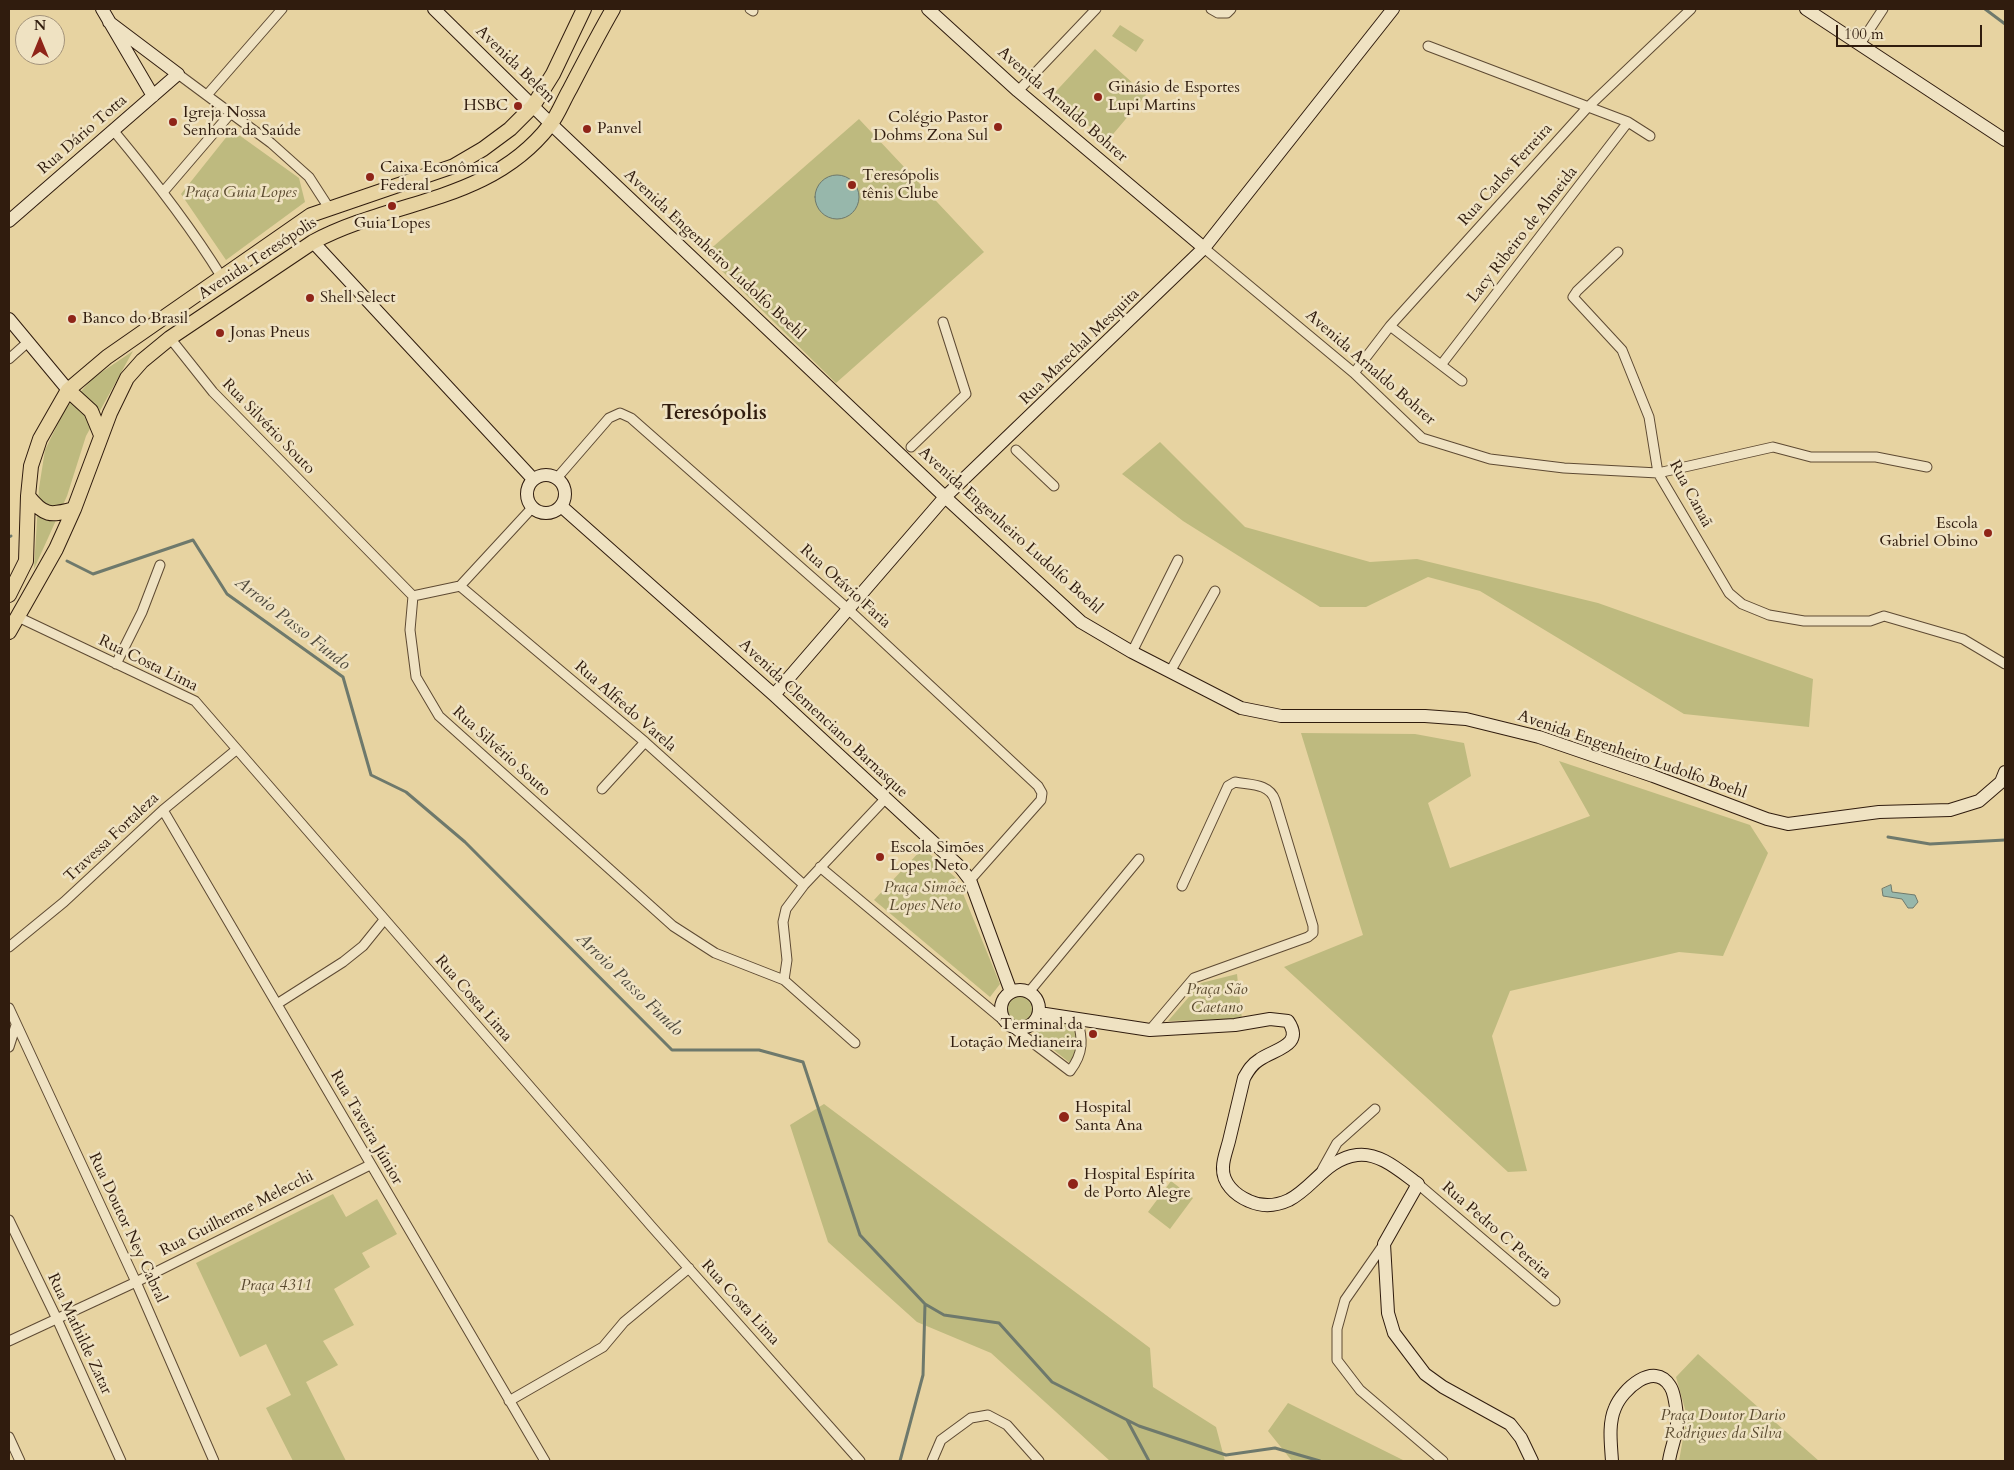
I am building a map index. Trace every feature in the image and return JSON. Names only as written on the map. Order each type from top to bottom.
[{"type":"main road","name":"Avenida Teresópolis","points":[[9,595],[26,561],[31,466],[40,439],[68,390],[100,362],[311,215],[454,166],[503,134],[533,106],[553,74],[584,9]]},
{"type":"main road","name":"Avenida Teresópolis","points":[[9,632],[56,549],[74,509],[101,435],[127,378],[142,361],[170,338],[313,242],[331,232],[452,194],[495,175],[532,147],[551,124],[613,9]]},
{"type":"main road","points":[[68,390],[90,411],[101,435]]},
{"type":"main road","points":[[28,496],[37,508],[48,514],[58,514],[74,509]]},
{"type":"street","points":[[102,9],[153,96]]},
{"type":"street","points":[[207,95],[282,9]]},
{"type":"street","name":"Avenida Belém","points":[[434,9],[551,124]]},
{"type":"street","points":[[1018,91],[1096,9]]},
{"type":"street","points":[[1211,9],[1218,13],[1227,13],[1230,9]]},
{"type":"street","name":"Rua Marechal Mesquita","points":[[774,694],[946,497],[1204,248],[1393,9]]},
{"type":"street","name":"Rua Carlos Ferreira","points":[[1354,373],[1390,326],[1587,108],[1691,9]]},
{"type":"street","points":[[1806,9],[2005,140]]},
{"type":"street","points":[[1860,44],[1882,9]]},
{"type":"street","name":"Avenida Arnaldo Bohrer","points":[[934,11],[1018,91],[1354,373],[1422,438],[1490,458],[1564,468],[1658,473],[1773,447],[1811,457],[1876,457],[1927,467]]},
{"type":"street","points":[[110,22],[271,143],[309,177],[329,208]]},
{"type":"street","points":[[1428,46],[1628,122],[1650,136]]},
{"type":"street","name":"Rua Dário Totta","points":[[9,221],[178,74]]},
{"type":"street","points":[[164,191],[230,114]]},
{"type":"street","name":"Lacy Ribeiro de Almeida","points":[[1441,365],[1628,122]]},
{"type":"street","name":"Avenida Engenheiro Ludolfo Boehl","points":[[551,124],[1081,622],[1132,652],[1241,708],[1281,716],[1425,716],[1475,721],[1539,737],[1653,776],[1767,819],[1788,824],[1879,812],[1950,810],[1979,801],[2001,782],[2005,772]]},
{"type":"street","points":[[113,130],[164,191],[201,243],[221,276]]},
{"type":"street","points":[[313,242],[533,479]]},
{"type":"street","name":"Rua Canaã","points":[[1618,252],[1577,291],[1573,298],[1622,350],[1649,417],[1658,473],[1729,593],[1742,604],[1769,615],[1804,621],[1870,621],[1884,616],[1963,639],[2005,664]]},
{"type":"street","points":[[9,319],[68,390]]},
{"type":"street","points":[[911,448],[966,394],[943,322]]},
{"type":"street","points":[[1390,326],[1462,381]]},
{"type":"street","name":"Rua Silvério Souto","points":[[170,338],[213,392],[413,596],[410,630],[416,677],[439,716],[673,926],[715,953],[784,980],[855,1043]]},
{"type":"street","points":[[9,359],[28,342]]},
{"type":"street","name":"Rua Otávio Faria","points":[[557,478],[609,418],[620,413],[631,418],[849,610],[1038,786],[1042,792],[1041,800],[970,880]]},
{"type":"street","points":[[1016,450],[1054,486]]},
{"type":"street","points":[[549,474],[557,478],[564,486],[565,497],[561,506],[552,512],[542,513],[532,508],[526,493],[533,479],[549,474]]},
{"type":"street","name":"Avenida Clemenciano Barnasque","points":[[561,506],[774,694],[960,867],[970,880],[1011,992]]},
{"type":"street","points":[[413,596],[460,586],[532,508]]},
{"type":"street","points":[[1132,652],[1178,560]]},
{"type":"street","points":[[116,664],[142,612],[160,565]]},
{"type":"street","name":"Rua Alfredo Varela","points":[[460,586],[645,742],[804,885]]},
{"type":"street","points":[[1170,672],[1215,592]]},
{"type":"street","name":"Rua Costa Lima","points":[[18,617],[195,702],[688,1268],[860,1461]]},
{"type":"street","points":[[602,789],[645,742]]},
{"type":"street","name":"Travessa Fortaleza","points":[[9,948],[64,902],[163,810],[236,750]]},
{"type":"street","points":[[1150,1030],[1194,978],[1259,956],[1308,937],[1313,933],[1313,926],[1275,800],[1272,791],[1267,788],[1235,782],[1228,786],[1182,886]]},
{"type":"street","points":[[784,980],[787,960],[782,922],[786,909],[820,867],[886,798]]},
{"type":"street","name":"Rua Taveira Júnior","points":[[163,810],[545,1461]]},
{"type":"street","points":[[1029,992],[1139,859]]},
{"type":"street","points":[[820,867],[1008,1024],[1070,1071],[1078,1060],[1082,1047],[1082,1034],[1077,1018]]},
{"type":"street","points":[[277,1004],[343,962],[363,946],[384,920]]},
{"type":"street","points":[[1023,990],[1029,992],[1038,1001],[1039,1013],[1036,1019],[1026,1027],[1014,1027],[1008,1024],[1001,1013],[1002,1001],[1011,992],[1023,990]]},
{"type":"street","name":"Rua Doutor Ney Cabral","points":[[9,1008],[136,1282],[214,1461]]},
{"type":"street","points":[[1039,1013],[1150,1030],[1235,1025],[1270,1019],[1288,1021],[1293,1033],[1292,1040],[1288,1045],[1258,1060],[1250,1067],[1244,1078],[1222,1167],[1225,1177],[1237,1195],[1258,1205],[1274,1205],[1288,1200],[1304,1190],[1322,1170],[1337,1143],[1375,1109]]},
{"type":"street","points":[[9,1047],[16,1025]]},
{"type":"street","points":[[1322,1170],[1341,1159],[1359,1154],[1378,1158],[1418,1184],[1384,1244],[1345,1300],[1337,1330],[1337,1360],[1360,1390],[1443,1461]]},
{"type":"street","name":"Rua Guilherme Melecchi","points":[[9,1341],[136,1282],[370,1165]]},
{"type":"street","name":"Rua Pedro C Pereira","points":[[1418,1184],[1555,1301]]},
{"type":"street","name":"Rua Mathilde Zatar","points":[[9,1220],[57,1319],[121,1461]]},
{"type":"street","points":[[1384,1244],[1388,1313],[1394,1332],[1425,1374],[1443,1387],[1510,1424],[1521,1438],[1532,1461]]},
{"type":"street","points":[[510,1401],[603,1347],[624,1322],[688,1268]]},
{"type":"street","points":[[1612,1461],[1610,1436],[1614,1409],[1622,1394],[1632,1384],[1649,1376],[1662,1378],[1671,1386],[1678,1417],[1669,1461]]},
{"type":"street","points":[[932,1461],[942,1440],[972,1418],[988,1415],[1007,1425],[1039,1461]]},
{"type":"street","points":[[9,1437],[20,1461]]},
{"type":"green space","points":[[1120,25],[1144,40],[1136,52],[1112,36]]},
{"type":"green space","name":"Ginásio de Esportes Lupi Martins","points":[[1095,49],[1146,95],[1103,146],[1090,134],[1093,129],[1077,116],[1073,121],[1048,100]]},
{"type":"green space","name":"Teresópolis tênis Clube","points":[[859,119],[984,252],[836,383],[721,270],[722,268],[707,252]]},
{"type":"green space","name":"Praça Guia Lopes","points":[[232,130],[299,178],[305,202],[226,260],[181,194]]},
{"type":"green space","points":[[133,351],[86,436],[67,496],[34,569],[39,488],[45,450],[65,409],[93,378]]},
{"type":"green space","points":[[1160,442],[1245,527],[1370,562],[1417,559],[1598,603],[1813,679],[1809,727],[1684,714],[1480,591],[1428,577],[1366,607],[1320,607],[1183,521],[1122,474]]},
{"type":"green space","points":[[1301,733],[1415,734],[1464,743],[1471,776],[1428,803],[1450,868],[1590,816],[1559,761],[1750,825],[1768,853],[1723,956],[1679,952],[1510,991],[1492,1036],[1527,1171],[1508,1172],[1284,967],[1363,935]]},
{"type":"green space","name":"Praça Simões Lopes Neto","points":[[923,848],[957,879],[1000,984],[990,997],[874,900]]},
{"type":"green space","name":"Praça São Caetano","points":[[1237,974],[1242,1019],[1168,1021],[1201,983]]},
{"type":"green space","points":[[1020,994],[1031,998],[1035,1009],[1031,1020],[1020,1024],[1009,1020],[1005,1009],[1009,998]]},
{"type":"green space","points":[[1046,1021],[1073,1024],[1078,1044],[1070,1063],[1034,1034]]},
{"type":"green space","points":[[824,1104],[1150,1348],[1153,1387],[1216,1427],[1225,1461],[1110,1461],[991,1353],[917,1322],[828,1242],[790,1125]]},
{"type":"green space","points":[[1171,1181],[1193,1198],[1170,1229],[1148,1212]]},
{"type":"green space","name":"Praça 4311","points":[[333,1194],[346,1217],[377,1199],[397,1234],[362,1253],[370,1267],[334,1289],[354,1325],[323,1341],[338,1365],[306,1382],[346,1461],[293,1461],[266,1408],[291,1395],[266,1344],[240,1357],[196,1263]]},
{"type":"green space","name":"Praça Doutor Dario Rodrigues da Silva","points":[[1698,1354],[1819,1461],[1679,1461],[1687,1416],[1676,1377]]},
{"type":"green space","points":[[1288,1403],[1405,1461],[1292,1461],[1268,1431]]},
{"type":"shaded area","points":[[837,175],[849,179],[855,185],[859,197],[855,209],[849,215],[837,219],[825,215],[819,209],[815,197],[819,185],[825,179]]},
{"type":"shaded area","points":[[1891,885],[1892,892],[1915,895],[1918,902],[1913,908],[1908,908],[1902,899],[1883,896],[1882,889]]},
{"type":"waterway","points":[[1985,9],[2005,24]]},
{"type":"waterway","name":"Arroio Passo Fundo","points":[[67,561],[93,574],[193,540],[227,594],[343,677],[371,775],[406,792],[465,842],[672,1050],[759,1050],[803,1062],[860,1235],[925,1304],[944,1315],[999,1323],[1052,1382],[1139,1426],[1226,1455],[1275,1448],[1320,1461]]},
{"type":"waterway","points":[[1888,837],[1930,844],[2005,840]]},
{"type":"waterway","points":[[900,1461],[923,1375],[925,1304]]},
{"type":"waterway","points":[[1127,1420],[1149,1461]]},
{"type":"place","name":"Ginásio de Esportes Lupi Martins","points":[[1098,97]]},
{"type":"place","name":"HSBC","points":[[518,106]]},
{"type":"place","name":"Igreja Nossa Senhora da Saúde","points":[[173,122]]},
{"type":"place","name":"Colégio Pastor Dohms Zona Sul","points":[[998,127]]},
{"type":"place","name":"Panvel","points":[[587,129]]},
{"type":"place","name":"Caixa Econômica Federal","points":[[370,177]]},
{"type":"place","name":"Teresópolis tênis Clube","points":[[852,185]]},
{"type":"place","name":"Guia Lopes","points":[[392,206]]},
{"type":"place","name":"Shell Select","points":[[310,298]]},
{"type":"place","name":"Banco do Brasil","points":[[72,319]]},
{"type":"place","name":"Jonas Pneus","points":[[220,333]]},
{"type":"place","name":"Escola Gabriel Obino","points":[[1988,533]]},
{"type":"place","name":"Escola Simões Lopes Neto","points":[[880,857]]},
{"type":"place","name":"Terminal da Lotação Medianeira","points":[[1093,1034]]},
{"type":"place","name":"Hospital Santa Ana","points":[[1064,1117]]},
{"type":"place","name":"Hospital Espírita de Porto Alegre","points":[[1073,1184]]},
{"type":"district","name":"Teresópolis","points":[[714,414]]}]
